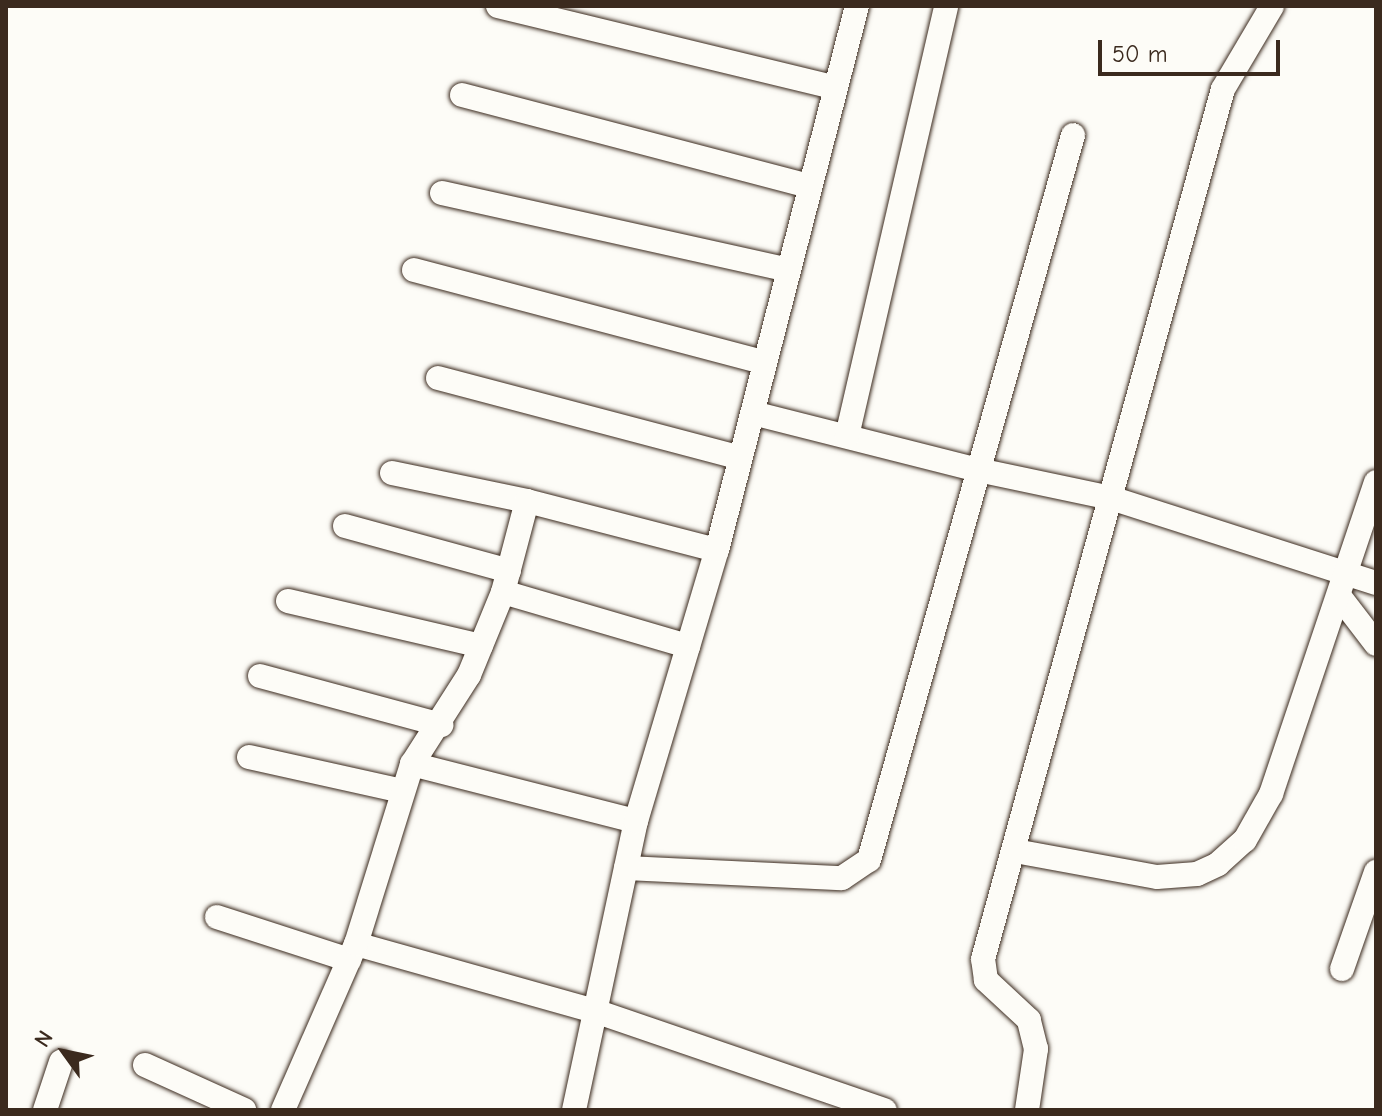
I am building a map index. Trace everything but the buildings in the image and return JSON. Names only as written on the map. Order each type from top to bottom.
[{"type":"street","points":[[498,6],[834,87]]},
{"type":"street","points":[[574,1110],[598,1012],[636,821],[717,550],[786,269],[857,6]]},
{"type":"street","points":[[847,436],[946,6]]},
{"type":"street","points":[[1027,1110],[1036,1049],[1029,1020],[982,971],[1223,89],[1272,6]]},
{"type":"street","points":[[462,95],[810,186]]},
{"type":"street","points":[[626,868],[842,878],[869,860],[1073,135]]},
{"type":"street","points":[[442,193],[786,269]]},
{"type":"street","points":[[414,270],[765,363]]},
{"type":"street","points":[[438,378],[740,458]]},
{"type":"street","points":[[753,413],[978,470],[1111,498],[1376,583]]},
{"type":"street","points":[[392,473],[527,501],[717,550]]},
{"type":"street","points":[[1015,851],[1157,877],[1197,874],[1218,864],[1245,840],[1271,794],[1349,574],[1376,482]]},
{"type":"street","points":[[283,1110],[352,952],[412,764],[442,725],[481,646],[506,582],[527,501]]},
{"type":"street","points":[[345,526],[688,646]]},
{"type":"street","points":[[1340,597],[1376,644]]},
{"type":"street","points":[[288,601],[481,646]]},
{"type":"street","points":[[260,676],[442,725]]},
{"type":"street","points":[[249,757],[402,791]]},
{"type":"street","points":[[412,764],[636,821]]},
{"type":"street","points":[[1342,969],[1376,872]]},
{"type":"street","points":[[217,917],[598,1012],[885,1110]]},
{"type":"street","points":[[45,1110],[61,1062]]},
{"type":"street","points":[[145,1065],[244,1110]]}]
